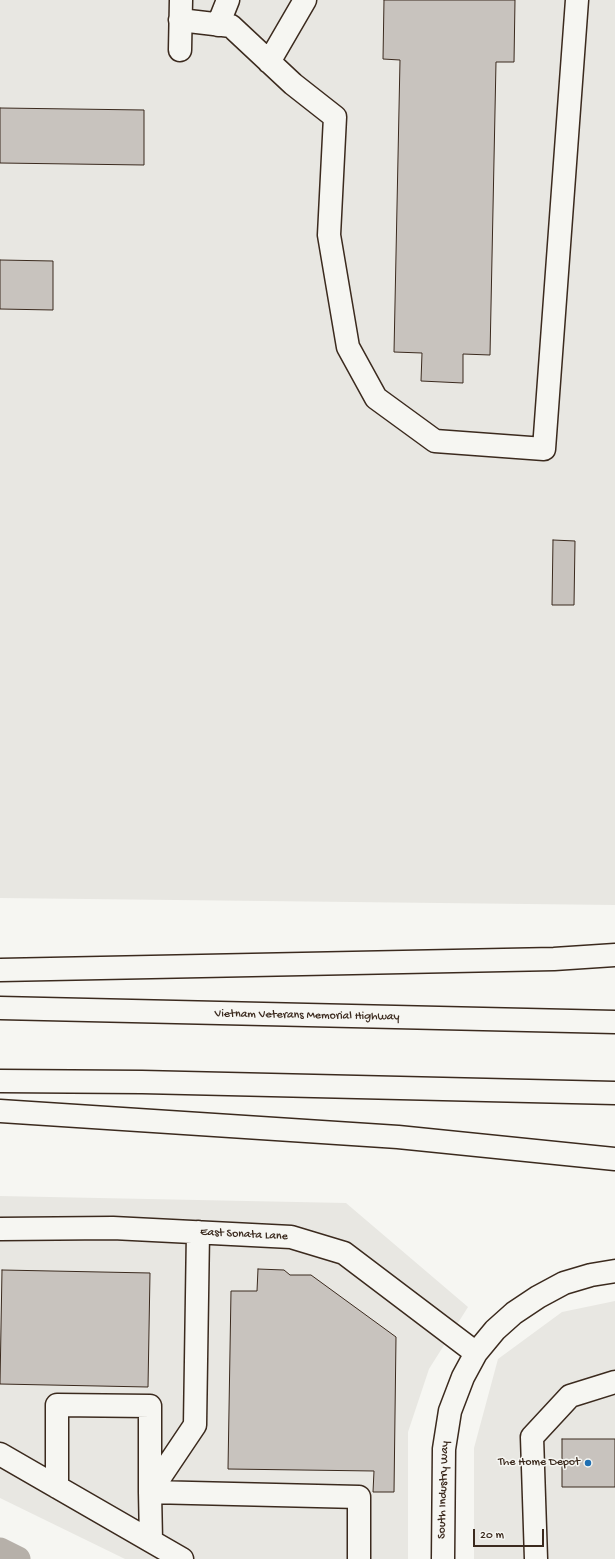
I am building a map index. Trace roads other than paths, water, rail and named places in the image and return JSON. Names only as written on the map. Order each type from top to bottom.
[{"type":"main road","points":[[218,25],[228,0]]},
{"type":"main road","points":[[269,62],[305,0]]},
{"type":"main road","points":[[180,50],[180,10],[218,25],[231,26],[293,84],[335,116],[328,235],[348,347],[376,398],[436,440],[544,449],[577,0]]},
{"type":"main road","points":[[0,970],[538,959],[615,955]]},
{"type":"main road","name":"Vietnam Veterans Memorial Highway","points":[[0,1008],[615,1022]]},
{"type":"main road","points":[[0,1081],[142,1082],[615,1093]]},
{"type":"main road","points":[[0,1111],[398,1137],[615,1159]]},
{"type":"main road","name":"East Sonata Lane","points":[[0,1228],[113,1228],[290,1237],[344,1253],[476,1353]]},
{"type":"main road","points":[[150,1492],[195,1425],[198,1232]]},
{"type":"main road","name":"South Industry Way","points":[[442,1559],[444,1449],[450,1411],[463,1377],[476,1353],[495,1330],[514,1313],[538,1297],[564,1283],[591,1275],[615,1271]]},
{"type":"main road","points":[[536,1559],[532,1437],[570,1396],[615,1382]]},
{"type":"main road","points":[[57,1487],[57,1405],[150,1406],[151,1541]]},
{"type":"main road","points":[[0,1454],[182,1559]]},
{"type":"main road","points":[[150,1492],[360,1497],[359,1559]]},
{"type":"waterway","points":[[0,1550],[18,1559]]},
{"type":"place","name":"The Home Depot","points":[[588,1463]]}]
